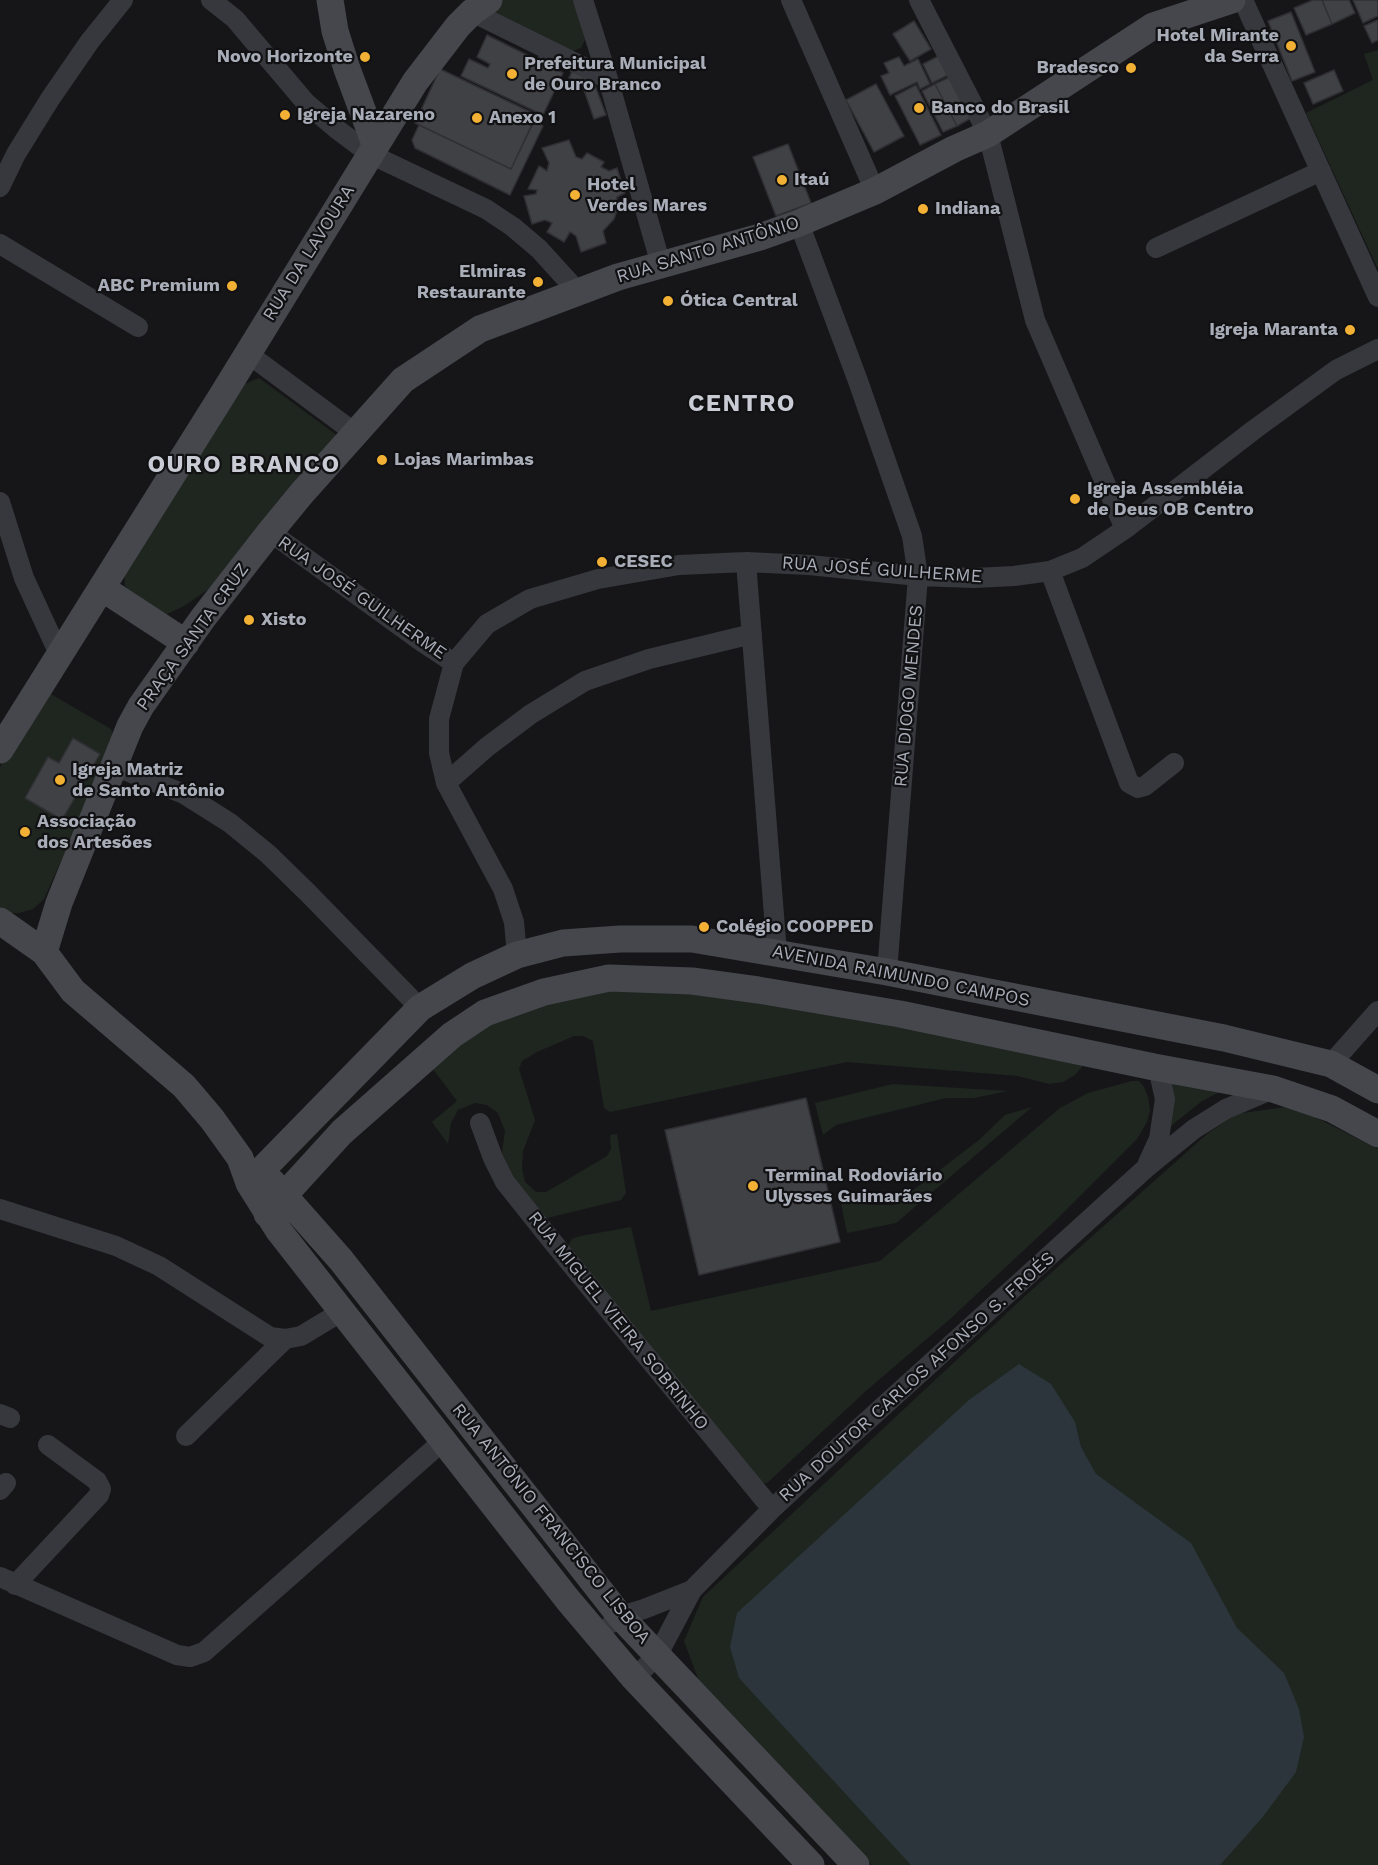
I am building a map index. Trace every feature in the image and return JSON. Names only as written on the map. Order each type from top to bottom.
[{"type":"main road","points":[[330,0],[335,31],[373,149]]},
{"type":"main road","points":[[1153,26],[1191,0]]},
{"type":"main road","name":"RUA SANTO ANTÔNIO","points":[[356,433],[403,380],[480,329],[618,277],[760,237],[875,191],[954,149],[988,134],[1153,26],[1232,0]]},
{"type":"main road","name":"RUA DA LAVOURA","points":[[247,353],[415,82],[458,26],[480,6]]},
{"type":"main road","points":[[0,750],[247,353]]},
{"type":"main road","name":"PRAÇA SANTA CRUZ","points":[[44,952],[59,903],[130,726],[141,706],[270,532],[356,433]]},
{"type":"main road","points":[[102,588],[186,643]]},
{"type":"main road","points":[[6,925],[59,903]]},
{"type":"main road","points":[[6,925],[44,952]]},
{"type":"main road","name":"AVENIDA RAIMUNDO CAMPOS","points":[[250,1170],[420,1008],[472,976],[517,955],[563,943],[620,939],[692,939],[887,972],[1224,1038],[1331,1064],[1378,1090]]},
{"type":"main road","name":"RUA ANTÔNIO FRANCISCO LISBOA","points":[[44,952],[73,991],[184,1086],[212,1119],[276,1204],[341,1312],[568,1600],[634,1677],[811,1865]]},
{"type":"main road","points":[[276,1204],[342,1132],[452,1035],[485,1013],[544,992],[609,978],[692,981],[758,990],[900,1014],[1273,1089],[1332,1109],[1378,1134]]},
{"type":"main road","points":[[1156,1067],[1163,1027]]},
{"type":"main road","points":[[398,1029],[422,1061]]},
{"type":"main road","name":"RUA ANTÔNIO FRANCISCO LISBOA","points":[[276,1204],[341,1260],[620,1616],[856,1865]]},
{"type":"street","points":[[0,187],[16,154],[50,99],[90,40],[123,0]]},
{"type":"street","points":[[211,0],[235,19],[306,103],[373,149],[486,209],[513,227],[538,249],[578,292]]},
{"type":"street","points":[[583,0],[661,265]]},
{"type":"street","points":[[791,0],[875,191]]},
{"type":"street","points":[[919,0],[988,134],[1035,320],[1125,528]]},
{"type":"street","points":[[1243,0],[1378,297]]},
{"type":"street","points":[[480,6],[608,79]]},
{"type":"street","points":[[1156,248],[1321,171]]},
{"type":"street","name":"RUA DIOGO MENDES","points":[[799,223],[858,381],[912,536],[918,576],[887,972]]},
{"type":"street","points":[[0,244],[138,327]]},
{"type":"street","name":"RUA JOSÉ GUILHERME","points":[[517,955],[514,922],[502,889],[446,783],[439,753],[439,719],[454,663],[487,624],[530,599],[598,579],[679,565],[746,562],[809,565],[918,576],[974,578],[1050,571],[1082,558],[1336,370],[1378,349]]},
{"type":"street","points":[[247,353],[356,433]]},
{"type":"street","points":[[0,502],[24,578],[60,656]]},
{"type":"street","name":"RUA JOSÉ GUILHERME","points":[[270,532],[454,663]]},
{"type":"street","points":[[746,562],[777,953]]},
{"type":"street","points":[[1050,571],[1129,783],[1138,788],[1145,786],[1174,763]]},
{"type":"street","points":[[446,783],[505,733],[585,681],[650,659],[752,634]]},
{"type":"street","points":[[114,766],[184,794],[230,823],[268,854],[420,1008]]},
{"type":"street","points":[[1331,1064],[1378,1011]]},
{"type":"street","points":[[1146,1168],[1159,1139],[1165,1099],[1156,1067]]},
{"type":"street","name":"RUA DOUTOR CARLOS AFONSO S. FROÉS","points":[[692,1590],[772,1509],[1146,1168],[1194,1129],[1226,1109],[1273,1089]]},
{"type":"street","name":"RUA MIGUEL VIEIRA SOBRINHO","points":[[480,1123],[505,1182],[772,1509]]},
{"type":"street","points":[[0,1209],[116,1246],[159,1266],[270,1336],[285,1339],[301,1336],[341,1312]]},
{"type":"street","points":[[186,1436],[285,1339]]},
{"type":"street","points":[[48,1445],[97,1481],[101,1489],[99,1495],[8,1581],[177,1655],[190,1657],[204,1652],[443,1441]]},
{"type":"street","points":[[598,1635],[620,1616],[692,1590]]},
{"type":"street","points":[[634,1677],[657,1656],[692,1590]]},
{"type":"shaded area","points":[[500,0],[575,0],[585,40],[581,48],[569,52],[494,13],[495,5]]},
{"type":"shaded area","points":[[1378,50],[1377,267],[1306,113],[1373,80],[1364,54]]},
{"type":"shaded area","points":[[259,378],[338,436],[210,588],[184,606],[161,617],[140,603],[125,586],[124,567],[238,387]]},
{"type":"shaded area","points":[[49,693],[111,729],[116,745],[106,761],[44,899],[33,909],[8,913],[0,909],[0,767]]},
{"type":"shaded area","points":[[596,989],[691,990],[1082,1060],[1082,1067],[1075,1075],[1063,1082],[1049,1084],[1018,1076],[847,1062],[610,1112],[604,1108],[593,1041],[583,1036],[574,1036],[522,1061],[519,1069],[535,1120],[523,1151],[522,1168],[525,1182],[536,1192],[546,1192],[607,1156],[611,1149],[610,1135],[617,1134],[626,1193],[621,1200],[543,1219],[500,1167],[505,1131],[498,1113],[487,1105],[475,1103],[458,1110],[451,1123],[448,1144],[432,1122],[457,1101],[427,1061],[505,1015]]},
{"type":"shaded area","points":[[1161,1073],[1235,1084],[1202,1101],[1167,1129]]},
{"type":"shaded area","points":[[1139,1081],[1144,1087],[1150,1110],[1147,1122],[1137,1139],[1054,1222],[950,1319],[867,1390],[767,1483],[756,1484],[568,1246],[572,1239],[581,1236],[631,1227],[651,1311],[880,1261],[1060,1108],[1088,1093]]},
{"type":"shaded area","points":[[893,1084],[1008,1091],[974,1098],[946,1098],[836,1125],[823,1135],[815,1103]]},
{"type":"shaded area","points":[[1293,1106],[1378,1149],[1378,1865],[872,1865],[699,1681],[684,1641],[703,1597],[1024,1297],[1207,1134],[1236,1114]]},
{"type":"shaded area","points":[[1032,1107],[896,1223],[847,1233],[840,1198],[870,1205],[894,1205],[979,1140],[1005,1115]]},
{"type":"shaded area","points":[[1019,1364],[1051,1384],[1075,1422],[1081,1447],[1096,1474],[1191,1543],[1237,1628],[1284,1673],[1299,1709],[1304,1737],[1296,1772],[1262,1818],[1220,1865],[911,1865],[739,1678],[730,1647],[737,1613],[969,1400]]},
{"type":"building","points":[[1313,0],[1322,0],[1332,24],[1306,35],[1294,8]]},
{"type":"building","points":[[1322,0],[1349,0],[1355,13],[1332,24]]},
{"type":"building","points":[[1353,0],[1378,0],[1378,16],[1363,23]]},
{"type":"building","name":"Hotel Mirante da Serra","points":[[1291,12],[1315,72],[1292,81],[1268,21]]},
{"type":"building","points":[[1378,20],[1378,40],[1372,43],[1364,26]]},
{"type":"building","points":[[914,21],[931,49],[910,61],[893,34]]},
{"type":"building","name":"Prefeitura Municipal de Ouro Branco","points":[[487,35],[537,60],[542,50],[561,60],[556,69],[563,73],[543,115],[461,76],[469,59],[488,68],[490,64],[477,57]]},
{"type":"building","points":[[941,55],[950,74],[932,83],[923,64]]},
{"type":"building","points":[[899,57],[904,66],[918,59],[930,84],[920,89],[917,82],[890,95],[881,76],[889,73],[884,63]]},
{"type":"building","points":[[574,67],[593,80],[606,115],[594,119],[582,84],[569,78]]},
{"type":"building","name":"Anexo 1","points":[[440,69],[537,115],[511,169],[415,123]]},
{"type":"building","points":[[1334,70],[1343,91],[1313,104],[1304,83]]},
{"type":"building","points":[[952,76],[973,117],[957,126],[935,84]]},
{"type":"building","points":[[876,84],[904,136],[874,152],[846,100]]},
{"type":"building","points":[[935,84],[957,126],[943,132],[922,91]]},
{"type":"building","points":[[916,85],[941,135],[920,145],[895,96]]},
{"type":"building","points":[[534,120],[543,126],[510,195],[415,148],[412,140],[419,125],[511,169]]},
{"type":"building","name":"Hotel Verdes Mares","points":[[569,140],[576,157],[582,159],[587,153],[604,162],[601,167],[609,171],[617,168],[625,193],[617,197],[614,219],[603,231],[606,243],[581,252],[576,236],[570,232],[564,242],[547,232],[552,223],[545,220],[532,224],[524,196],[536,194],[537,190],[528,189],[539,166],[547,171],[549,163],[542,148]]},
{"type":"building","name":"Itaú","points":[[788,144],[811,203],[776,216],[753,157]]},
{"type":"building","name":"Igreja Matriz de Santo Antônio","points":[[73,738],[100,754],[62,820],[25,798],[48,757],[59,763]]},
{"type":"building","name":"Terminal Rodoviário Ulysses Guimarães","points":[[806,1098],[840,1242],[699,1275],[665,1130]]},
{"type":"place","name":"Hotel Mirante da Serra","points":[[1291,46]]},
{"type":"place","name":"Novo Horizonte","points":[[365,57]]},
{"type":"place","name":"Bradesco","points":[[1131,68]]},
{"type":"place","name":"Prefeitura Municipal de Ouro Branco","points":[[512,74]]},
{"type":"place","name":"Banco do Brasil","points":[[919,108]]},
{"type":"place","name":"Igreja Nazareno","points":[[285,115]]},
{"type":"place","name":"Anexo 1","points":[[477,118]]},
{"type":"place","name":"Itaú","points":[[782,180]]},
{"type":"place","name":"Hotel Verdes Mares","points":[[575,195]]},
{"type":"place","name":"Indiana","points":[[923,209]]},
{"type":"place","name":"Elmiras Restaurante","points":[[538,282]]},
{"type":"place","name":"ABC Premium","points":[[232,286]]},
{"type":"place","name":"Ótica Central","points":[[668,301]]},
{"type":"place","name":"Igreja Maranta","points":[[1350,330]]},
{"type":"place","name":"Lojas Marimbas","points":[[382,460]]},
{"type":"place","name":"Igreja Assembléia de Deus OB Centro","points":[[1075,499]]},
{"type":"place","name":"CESEC","points":[[602,562]]},
{"type":"place","name":"Xisto","points":[[249,620]]},
{"type":"place","name":"Igreja Matriz de Santo Antônio","points":[[60,780]]},
{"type":"place","name":"Associação dos Artesões","points":[[25,832]]},
{"type":"place","name":"Colégio COOPPED","points":[[704,927]]},
{"type":"place","name":"Terminal Rodoviário Ulysses Guimarães","points":[[753,1186]]},
{"type":"district","name":"CENTRO","points":[[742,404]]},
{"type":"district","name":"OURO BRANCO","points":[[244,465]]}]
